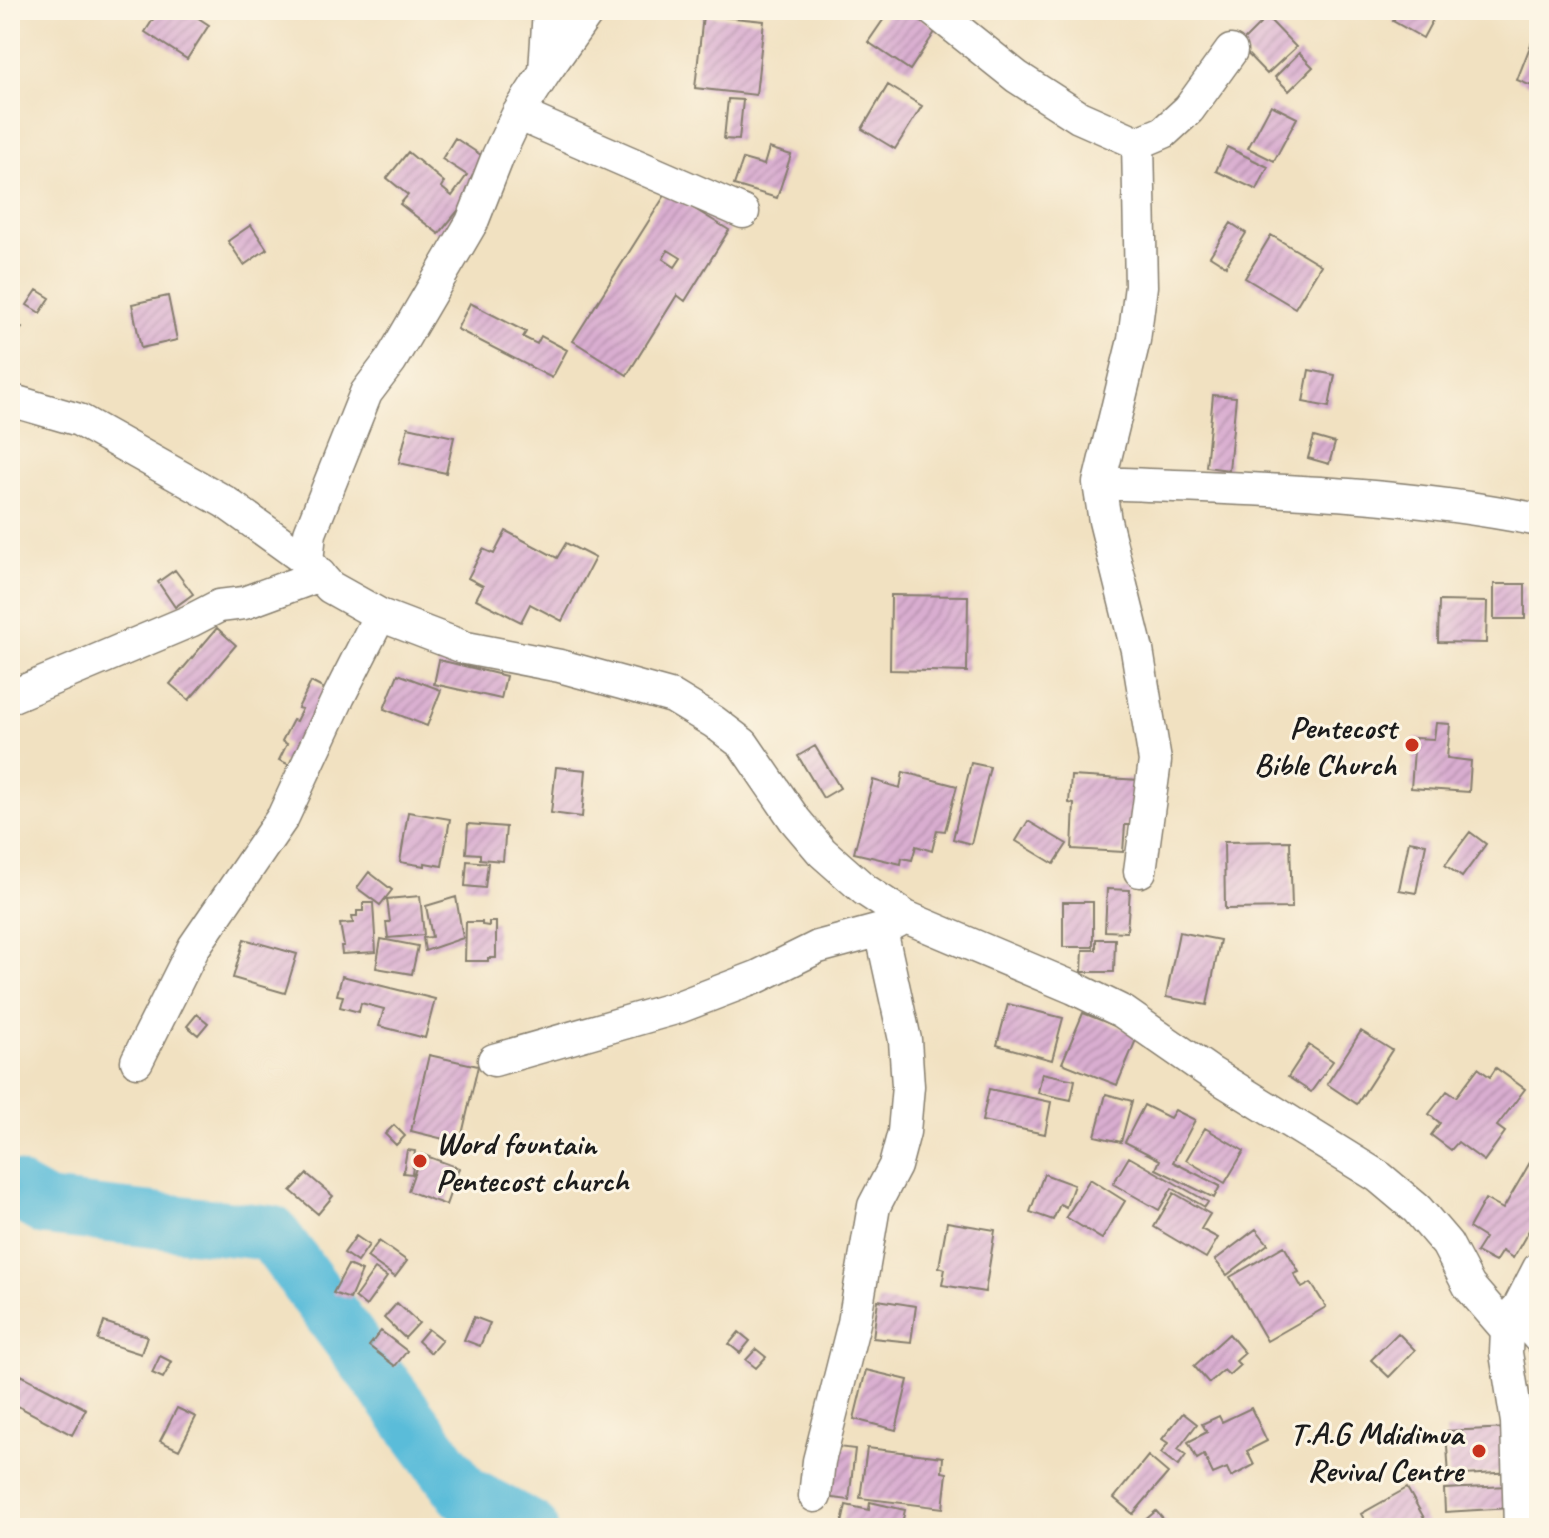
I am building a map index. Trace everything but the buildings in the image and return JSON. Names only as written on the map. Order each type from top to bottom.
[{"type":"street","points":[[545,72],[549,10]]},
{"type":"street","points":[[314,568],[310,533],[366,393],[391,360],[472,222],[518,114],[589,10]]},
{"type":"street","points":[[933,10],[1017,77],[1079,117],[1138,143],[1164,132],[1189,109],[1231,51]]},
{"type":"street","points":[[518,114],[743,212]]},
{"type":"street","points":[[1138,143],[1141,286],[1134,340],[1099,483],[1105,521],[1137,650],[1155,761],[1140,871]]},
{"type":"street","points":[[10,400],[79,420],[225,502],[314,568],[330,587],[380,615],[466,648],[560,666],[673,697],[714,722],[743,744],[795,820],[822,852],[865,890],[894,924],[1074,988],[1123,1012],[1208,1071],[1379,1177],[1417,1209],[1447,1244],[1469,1286],[1539,1338]]},
{"type":"street","points":[[1099,483],[1279,491],[1481,508],[1539,520]]},
{"type":"street","points":[[10,697],[219,606],[244,603],[314,568]]},
{"type":"street","points":[[137,1061],[194,947],[283,817],[380,615]]},
{"type":"street","points":[[494,1060],[679,1007],[757,977],[818,947],[894,924]]},
{"type":"street","points":[[815,1496],[819,1461],[854,1323],[874,1206],[895,1166],[904,1132],[908,1086],[894,924]]},
{"type":"street","points":[[1520,1528],[1517,1422],[1506,1353],[1511,1320],[1539,1268]]},
{"type":"waterway","points":[[10,1188],[46,1208],[271,1233],[464,1493],[530,1528]]},
{"type":"place","name":"Pentecost Bible Church","points":[[1412,745]]},
{"type":"place","name":"Word fountain Pentecost church","points":[[420,1161]]},
{"type":"place","name":"T.A.G Mdidimua Revival Centre","points":[[1479,1451]]}]
